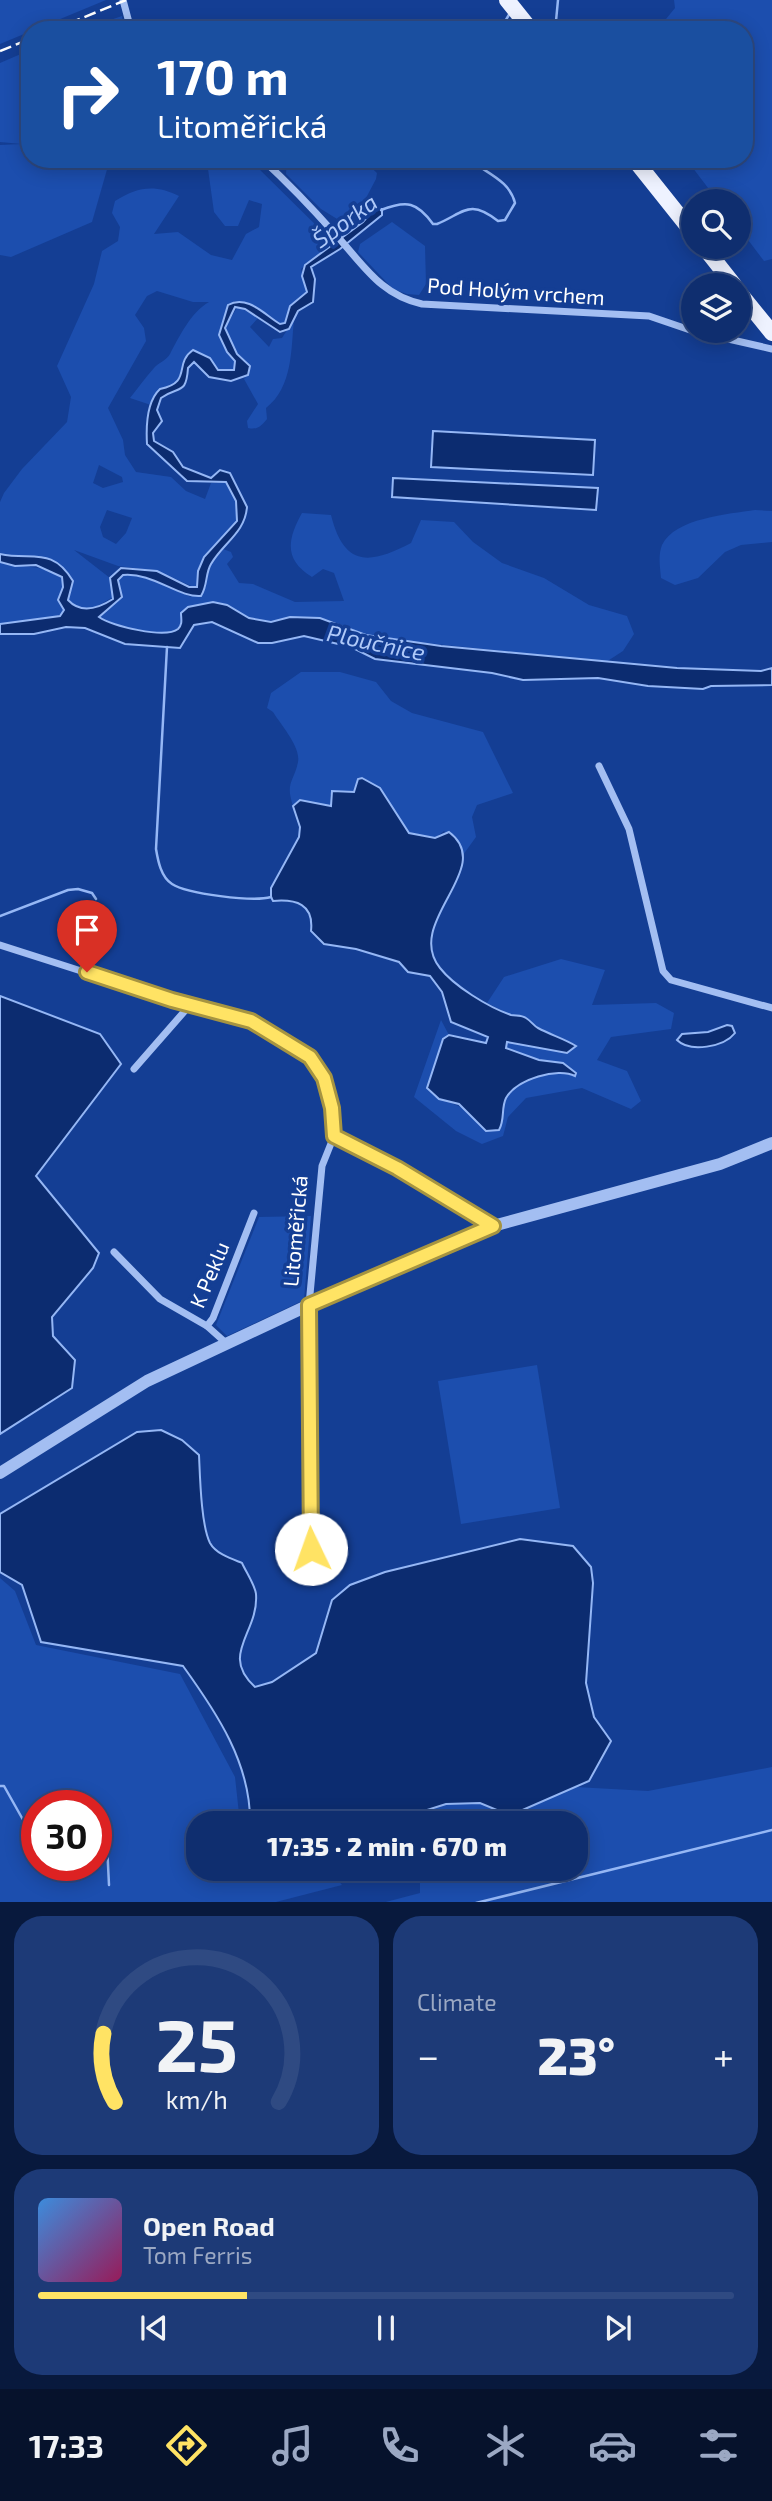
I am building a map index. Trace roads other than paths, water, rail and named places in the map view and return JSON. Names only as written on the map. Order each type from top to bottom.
[{"type":"main road","points":[[507,0],[524,21]]},
{"type":"main road","points":[[641,168],[681,218]]},
{"type":"main road","points":[[713,259],[725,273]]},
{"type":"main road","points":[[751,307],[772,333]]},
{"type":"street","points":[[123,0],[129,21]]},
{"type":"street","name":"Pod Holým vrchem","points":[[271,168],[385,289],[404,300],[422,304],[649,316],[681,327]]},
{"type":"street","name":"Pod Holým vrchem","points":[[746,343],[772,349]]},
{"type":"street","points":[[599,766],[629,829],[663,971],[671,980],[772,1008]]},
{"type":"street","points":[[0,945],[190,1005],[251,1021],[310,1057],[324,1078],[332,1108],[334,1136],[397,1168],[493,1226]]},
{"type":"street","points":[[134,1069],[190,1005]]},
{"type":"street","name":"Litoměřická","points":[[311,1549],[309,1305],[322,1166],[334,1136]]},
{"type":"street","name":"Litoměřická","points":[[0,1473],[148,1381],[309,1305],[493,1226],[720,1164],[772,1143]]},
{"type":"street","name":"K Peklu","points":[[226,1343],[207,1326],[213,1318],[254,1213]]},
{"type":"street","points":[[114,1252],[160,1299],[207,1326]]},
{"type":"water","name":"Ploučnice","points":[[374,209],[382,209],[382,215],[340,249],[311,267],[315,279],[313,302],[298,311],[289,329],[280,332],[245,309],[235,307],[225,328],[237,354],[250,366],[248,375],[231,381],[209,377],[194,362],[188,368],[181,389],[161,398],[157,410],[162,421],[153,433],[154,441],[173,452],[183,467],[211,478],[220,470],[230,473],[247,507],[238,531],[211,564],[201,596],[184,593],[144,577],[123,575],[118,580],[122,597],[99,617],[138,630],[171,632],[180,627],[181,613],[188,607],[213,602],[227,605],[249,618],[271,622],[290,617],[320,618],[366,635],[441,646],[677,668],[761,671],[772,668],[772,685],[711,686],[703,689],[648,686],[598,678],[523,680],[492,673],[375,659],[351,647],[304,636],[272,643],[258,643],[212,622],[194,625],[180,648],[125,644],[85,628],[66,627],[34,634],[0,634],[0,624],[60,616],[64,610],[58,600],[63,587],[62,577],[36,565],[15,566],[0,562],[0,554],[41,557],[57,563],[73,581],[68,600],[84,608],[96,607],[113,599],[110,578],[121,568],[157,571],[189,587],[197,587],[198,571],[204,557],[237,521],[236,501],[226,482],[187,481],[147,444],[149,408],[155,394],[176,382],[187,355],[193,350],[210,358],[218,370],[234,370],[235,361],[219,335],[228,305],[235,302],[249,304],[280,324],[285,323],[290,306],[307,292],[302,276],[305,265],[363,222]]},
{"type":"water","points":[[433,431],[595,440],[593,475],[431,467]]},
{"type":"water","points":[[393,478],[598,488],[596,510],[392,497]]},
{"type":"water","points":[[362,778],[380,788],[409,833],[435,838],[449,832],[461,846],[463,862],[433,932],[432,950],[440,968],[454,982],[482,1001],[511,1015],[524,1017],[538,1028],[576,1046],[567,1053],[507,1042],[506,1048],[539,1060],[563,1063],[576,1073],[575,1076],[549,1074],[519,1085],[506,1098],[499,1130],[486,1131],[459,1104],[439,1099],[427,1088],[443,1039],[449,1035],[486,1043],[488,1037],[451,1022],[442,992],[430,976],[408,972],[399,962],[356,949],[324,944],[311,931],[310,915],[302,905],[289,901],[273,901],[271,897],[271,888],[299,837],[300,827],[293,806],[300,800],[331,806],[332,791],[354,792],[358,779]]},
{"type":"water","points":[[0,996],[100,1034],[121,1064],[36,1176],[99,1253],[93,1268],[52,1317],[53,1336],[75,1360],[72,1388],[0,1434]]},
{"type":"water","points":[[727,1025],[732,1026],[735,1033],[715,1045],[690,1046],[677,1040],[682,1034],[708,1032]]},
{"type":"water","points":[[161,1430],[182,1440],[199,1455],[203,1513],[210,1543],[220,1553],[242,1563],[256,1594],[252,1620],[240,1653],[240,1664],[255,1687],[272,1682],[316,1653],[332,1600],[350,1585],[385,1572],[520,1539],[573,1546],[591,1567],[593,1583],[586,1683],[594,1717],[611,1741],[589,1781],[520,1811],[499,1811],[480,1803],[446,1804],[424,1811],[249,1811],[245,1780],[230,1740],[183,1666],[41,1642],[22,1585],[0,1572],[0,1514],[137,1432]]},
{"type":"waterway","name":"Šporka","points":[[556,21],[558,0]]},
{"type":"waterway","name":"Šporka","points":[[505,21],[510,13]]},
{"type":"waterway","name":"Šporka","points":[[381,210],[398,205],[411,205],[422,211],[433,224],[473,209],[480,210],[498,221],[505,220],[515,203],[513,197],[503,183],[483,168]]},
{"type":"waterway","points":[[167,647],[156,849],[161,868],[172,884],[191,891],[236,898],[271,897]]},
{"type":"waterway","points":[[0,916],[68,890],[78,889],[92,893],[96,899]]},
{"type":"waterway","points":[[0,1786],[4,1786],[21,1816]]},
{"type":"waterway","points":[[480,1902],[772,1830]]},
{"type":"waterway","points":[[109,1881],[109,1885]]},
{"type":"railway","points":[[75,21],[126,0]]},
{"type":"railway","points":[[0,51],[21,43]]}]
